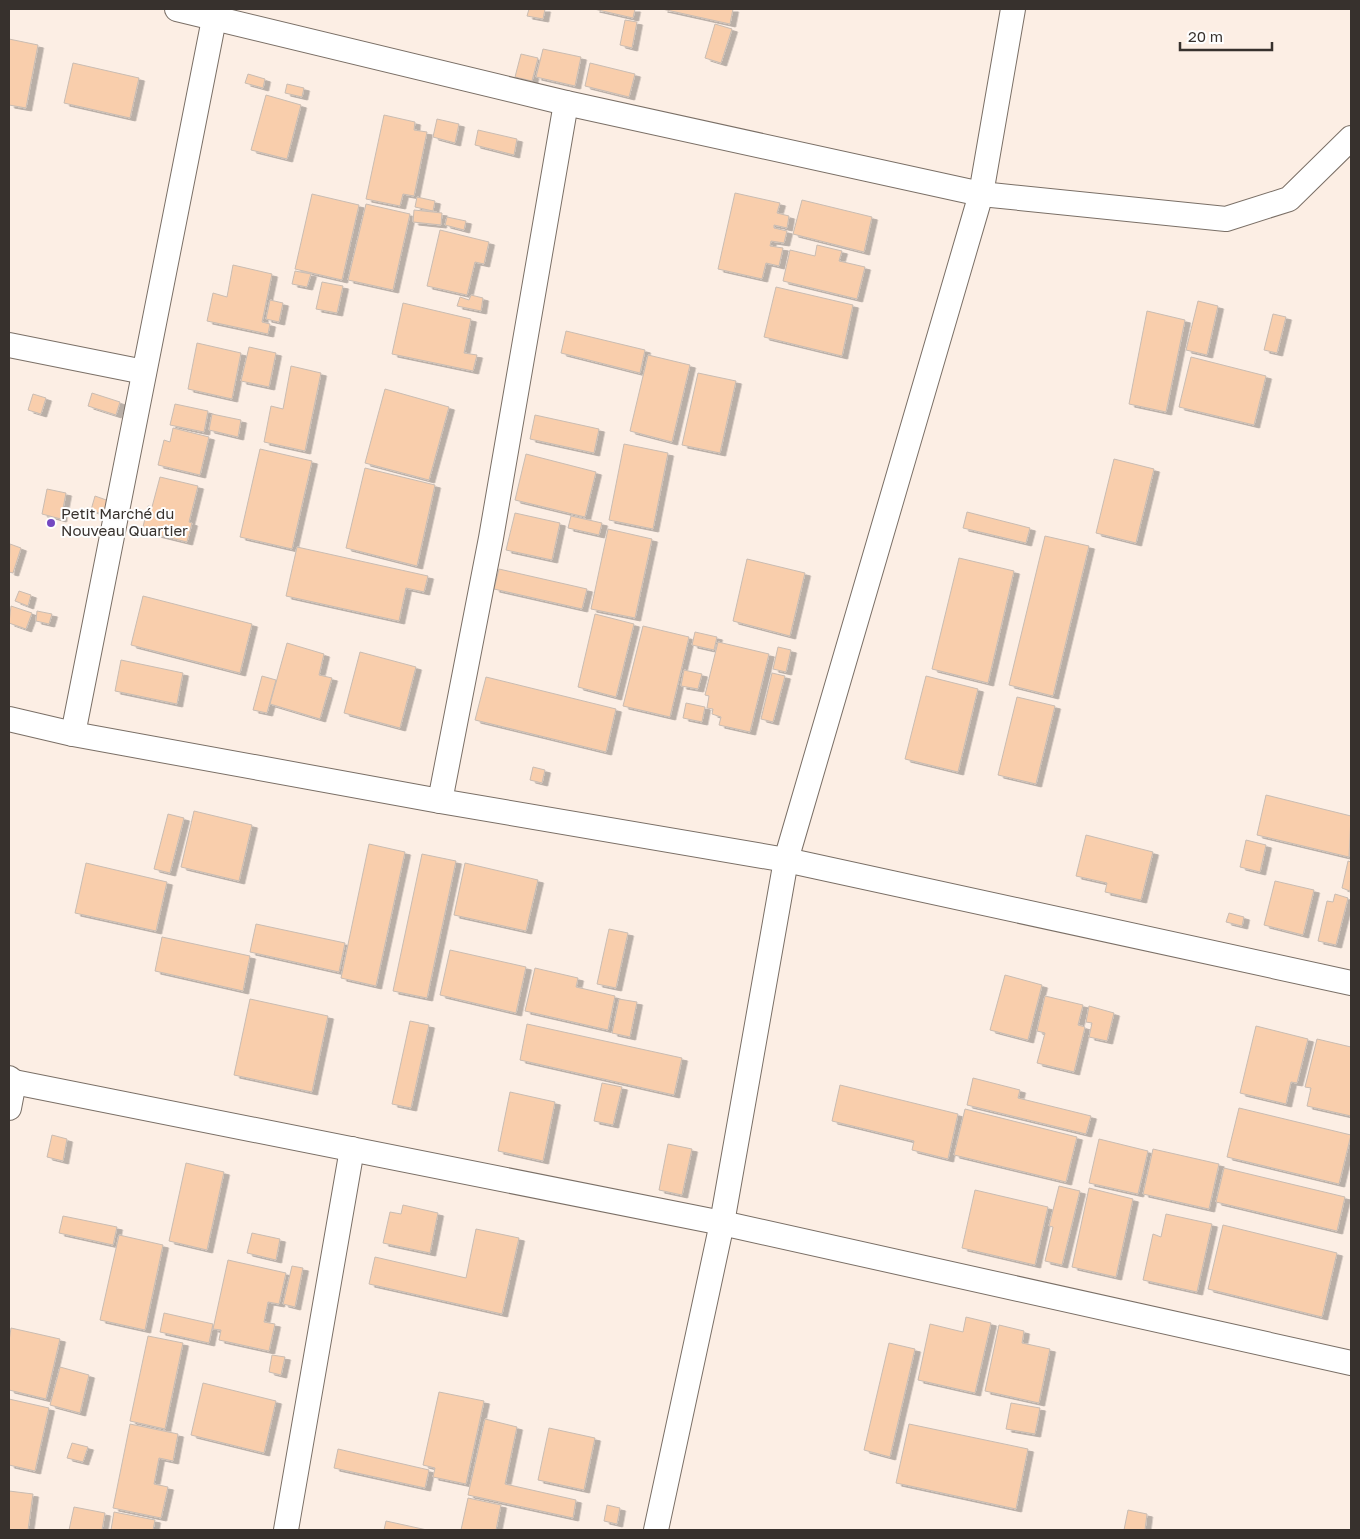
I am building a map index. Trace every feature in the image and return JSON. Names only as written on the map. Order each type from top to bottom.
[{"type":"street","points":[[177,9],[216,13],[566,103],[981,194],[1226,219],[1289,199],[1351,138]]},
{"type":"street","points":[[656,1530],[722,1223],[786,860],[981,194],[1013,9]]},
{"type":"street","points":[[73,734],[216,13]]},
{"type":"street","points":[[440,801],[491,538],[566,103]]},
{"type":"street","points":[[9,345],[144,372]]},
{"type":"street","points":[[9,719],[73,734],[440,801],[786,860],[1351,983]]},
{"type":"street","points":[[9,1108],[10,1080],[722,1223],[1351,1363]]},
{"type":"street","points":[[286,1530],[352,1149]]},
{"type":"building","points":[[529,9],[545,9],[543,19],[527,16]]},
{"type":"building","points":[[594,9],[635,9],[633,18]]},
{"type":"building","points":[[662,9],[733,9],[730,24]]},
{"type":"building","points":[[625,20],[637,22],[632,48],[620,45]]},
{"type":"building","points":[[715,24],[732,29],[721,63],[705,58]]},
{"type":"building","points":[[9,39],[38,45],[26,108],[9,105]]},
{"type":"building","points":[[543,49],[581,57],[575,86],[536,77]]},
{"type":"building","points":[[521,54],[538,58],[532,81],[515,77]]},
{"type":"building","points":[[73,63],[139,78],[130,118],[64,103]]},
{"type":"building","points":[[590,63],[635,74],[629,97],[585,86]]},
{"type":"building","points":[[248,74],[265,79],[263,88],[245,83]]},
{"type":"building","points":[[287,84],[304,88],[302,97],[285,93]]},
{"type":"building","points":[[266,95],[301,105],[287,159],[251,150]]},
{"type":"building","points":[[384,115],[415,122],[414,130],[427,132],[414,196],[403,194],[400,206],[366,199]]},
{"type":"building","points":[[437,119],[459,124],[455,143],[433,137]]},
{"type":"building","points":[[478,130],[517,139],[514,155],[475,145]]},
{"type":"building","points":[[735,193],[780,203],[777,213],[789,216],[787,228],[774,225],[774,228],[787,231],[784,243],[771,241],[770,246],[783,248],[779,266],[766,263],[762,279],[718,269]]},
{"type":"building","points":[[312,194],[359,205],[342,280],[295,269]]},
{"type":"building","points":[[417,197],[435,201],[433,211],[415,207]]},
{"type":"building","points":[[802,200],[872,217],[864,252],[793,234]]},
{"type":"building","points":[[366,204],[410,214],[393,290],[348,280]]},
{"type":"building","points":[[414,210],[442,213],[441,225],[413,222]]},
{"type":"building","points":[[447,217],[466,221],[464,230],[445,225]]},
{"type":"building","points":[[440,230],[489,242],[484,264],[475,262],[467,295],[427,286]]},
{"type":"building","points":[[817,245],[842,251],[839,261],[865,267],[857,299],[783,281],[790,250],[815,256]]},
{"type":"building","points":[[233,265],[272,274],[262,322],[270,324],[268,334],[207,321],[213,293],[227,297]]},
{"type":"building","points":[[295,271],[311,274],[307,287],[292,284]]},
{"type":"building","points":[[322,282],[343,286],[337,313],[316,309]]},
{"type":"building","points":[[776,287],[853,305],[842,356],[764,337]]},
{"type":"building","points":[[471,295],[483,298],[481,311],[457,306],[460,297],[469,300]]},
{"type":"building","points":[[270,300],[283,303],[279,322],[266,319]]},
{"type":"building","points":[[1198,301],[1218,306],[1207,355],[1186,350]]},
{"type":"building","points":[[403,303],[471,319],[464,353],[477,355],[473,371],[392,354]]},
{"type":"building","points":[[1147,311],[1185,320],[1166,412],[1129,404]]},
{"type":"building","points":[[1273,314],[1286,317],[1277,353],[1264,350]]},
{"type":"building","points":[[566,331],[645,350],[640,373],[561,353]]},
{"type":"building","points":[[197,343],[241,353],[232,399],[188,389]]},
{"type":"building","points":[[249,347],[276,353],[269,387],[241,381]]},
{"type":"building","points":[[648,355],[690,365],[672,442],[630,431]]},
{"type":"building","points":[[1191,357],[1266,376],[1254,425],[1179,407]]},
{"type":"building","points":[[291,366],[321,373],[305,451],[264,442],[271,406],[283,409]]},
{"type":"building","points":[[698,373],[736,381],[720,453],[682,445]]},
{"type":"building","points":[[385,389],[449,407],[429,480],[365,463]]},
{"type":"building","points":[[92,393],[120,402],[116,415],[88,406]]},
{"type":"building","points":[[33,394],[46,398],[41,414],[28,410]]},
{"type":"building","points":[[175,404],[208,411],[204,432],[170,425]]},
{"type":"building","points":[[212,414],[241,420],[238,437],[209,430]]},
{"type":"building","points":[[535,415],[599,429],[594,453],[530,439]]},
{"type":"building","points":[[173,428],[209,437],[200,475],[158,465],[164,440],[170,442]]},
{"type":"building","points":[[624,444],[668,453],[653,529],[609,520]]},
{"type":"building","points":[[260,449],[312,461],[292,549],[240,537]]},
{"type":"building","points":[[526,454],[596,472],[585,517],[515,500]]},
{"type":"building","points":[[1114,459],[1154,469],[1136,543],[1096,533]]},
{"type":"building","points":[[365,468],[435,485],[417,566],[346,548]]},
{"type":"building","points":[[160,477],[198,486],[189,522],[192,523],[187,542],[142,531],[148,506],[152,507]]},
{"type":"building","points":[[47,489],[66,493],[61,519],[42,514]]},
{"type":"building","points":[[95,496],[112,502],[107,516],[91,510]]},
{"type":"building","points":[[967,512],[1030,528],[1026,543],[963,528]]},
{"type":"building","points":[[515,513],[560,523],[552,560],[506,550]]},
{"type":"building","points":[[571,516],[602,523],[599,535],[568,528]]},
{"type":"building","points":[[608,529],[652,539],[635,618],[591,609]]},
{"type":"building","points":[[1045,536],[1089,546],[1053,696],[1009,685]]},
{"type":"building","points":[[10,544],[21,548],[13,573],[9,572]]},
{"type":"building","points":[[297,547],[428,576],[424,592],[406,588],[399,621],[286,596]]},
{"type":"building","points":[[959,558],[1014,571],[988,683],[932,669]]},
{"type":"building","points":[[747,559],[805,573],[790,636],[733,621]]},
{"type":"building","points":[[499,569],[587,589],[582,609],[494,589]]},
{"type":"building","points":[[19,591],[31,595],[28,606],[15,601]]},
{"type":"building","points":[[143,596],[252,624],[240,673],[131,645]]},
{"type":"building","points":[[11,606],[32,613],[26,629],[9,623]]},
{"type":"building","points":[[37,611],[52,614],[49,624],[36,621]]},
{"type":"building","points":[[595,614],[634,624],[616,697],[578,687]]},
{"type":"building","points":[[643,626],[689,637],[670,717],[623,706]]},
{"type":"building","points":[[695,632],[717,637],[714,650],[692,645]]},
{"type":"building","points":[[718,642],[769,654],[750,732],[719,725],[721,717],[712,714],[713,709],[707,708],[709,696],[705,695]]},
{"type":"building","points":[[287,643],[324,654],[319,675],[332,678],[320,719],[270,704]]},
{"type":"building","points":[[778,647],[791,650],[786,672],[773,669]]},
{"type":"building","points":[[360,652],[416,667],[400,728],[344,713]]},
{"type":"building","points":[[121,660],[183,673],[177,704],[115,691]]},
{"type":"building","points":[[684,670],[702,674],[698,689],[681,686]]},
{"type":"building","points":[[772,673],[785,676],[773,722],[761,719]]},
{"type":"building","points":[[262,676],[276,680],[267,713],[253,710]]},
{"type":"building","points":[[926,676],[978,689],[958,772],[905,759]]},
{"type":"building","points":[[486,677],[616,709],[606,752],[475,720]]},
{"type":"building","points":[[1017,697],[1055,706],[1036,784],[998,775]]},
{"type":"building","points":[[686,703],[705,707],[702,722],[683,718]]},
{"type":"building","points":[[533,767],[545,770],[542,783],[530,780]]},
{"type":"building","points":[[1266,795],[1351,816],[1349,857],[1257,835]]},
{"type":"building","points":[[194,811],[252,825],[239,881],[181,867]]},
{"type":"building","points":[[168,814],[184,818],[170,873],[154,869]]},
{"type":"building","points":[[1086,835],[1153,852],[1141,900],[1105,892],[1107,883],[1076,876]]},
{"type":"building","points":[[1246,840],[1266,845],[1260,872],[1240,867]]},
{"type":"building","points":[[369,844],[405,852],[376,986],[341,978]]},
{"type":"building","points":[[422,854],[456,861],[427,998],[393,991]]},
{"type":"building","points":[[1348,861],[1351,862],[1350,891],[1342,888]]},
{"type":"building","points":[[86,863],[167,882],[156,931],[75,913]]},
{"type":"building","points":[[465,863],[538,880],[526,931],[454,915]]},
{"type":"building","points":[[1275,881],[1314,890],[1303,935],[1264,925]]},
{"type":"building","points":[[1335,894],[1348,898],[1336,945],[1318,941],[1327,901],[1333,902]]},
{"type":"building","points":[[1229,913],[1244,917],[1242,926],[1226,922]]},
{"type":"building","points":[[256,924],[345,943],[339,972],[250,952]]},
{"type":"building","points":[[609,929],[628,933],[616,988],[597,984]]},
{"type":"building","points":[[162,937],[250,956],[243,991],[155,971]]},
{"type":"building","points":[[450,950],[526,967],[516,1013],[440,995]]},
{"type":"building","points":[[535,968],[578,978],[576,987],[615,996],[608,1030],[525,1011]]},
{"type":"building","points":[[1005,975],[1042,985],[1028,1040],[990,1030]]},
{"type":"building","points":[[1045,996],[1083,1005],[1078,1025],[1085,1027],[1074,1072],[1037,1063],[1045,1033],[1037,1031]]},
{"type":"building","points":[[250,999],[328,1016],[312,1092],[234,1075]]},
{"type":"building","points":[[619,999],[637,1002],[630,1037],[612,1033]]},
{"type":"building","points":[[1089,1006],[1114,1013],[1107,1041],[1089,1037],[1092,1023],[1086,1022]]},
{"type":"building","points":[[410,1021],[429,1025],[411,1108],[392,1104]]},
{"type":"building","points":[[527,1024],[682,1058],[674,1095],[520,1060]]},
{"type":"building","points":[[1256,1026],[1308,1039],[1297,1083],[1291,1082],[1286,1104],[1240,1093]]},
{"type":"building","points":[[1317,1039],[1351,1047],[1351,1116],[1307,1106],[1311,1088],[1305,1087]]},
{"type":"building","points":[[973,1078],[1020,1090],[1018,1098],[1091,1116],[1086,1134],[967,1105]]},
{"type":"building","points":[[602,1083],[622,1087],[613,1125],[594,1121]]},
{"type":"building","points":[[840,1085],[958,1114],[948,1159],[912,1150],[914,1141],[832,1121]]},
{"type":"building","points":[[510,1092],[555,1102],[543,1161],[498,1151]]},
{"type":"building","points":[[1239,1108],[1351,1135],[1339,1184],[1227,1157]]},
{"type":"building","points":[[965,1109],[1077,1137],[1066,1182],[954,1155]]},
{"type":"building","points":[[52,1135],[67,1139],[63,1161],[47,1157]]},
{"type":"building","points":[[1099,1139],[1148,1151],[1138,1194],[1089,1183]]},
{"type":"building","points":[[668,1144],[692,1149],[682,1195],[659,1190]]},
{"type":"building","points":[[1153,1149],[1219,1164],[1209,1209],[1143,1194]]},
{"type":"building","points":[[186,1163],[224,1172],[207,1250],[169,1241]]},
{"type":"building","points":[[1224,1168],[1345,1197],[1337,1231],[1216,1202]]},
{"type":"building","points":[[1059,1186],[1080,1191],[1062,1265],[1045,1261],[1053,1227],[1049,1226]]},
{"type":"building","points":[[1089,1188],[1133,1199],[1116,1277],[1072,1267]]},
{"type":"building","points":[[975,1190],[1048,1207],[1035,1265],[962,1248]]},
{"type":"building","points":[[403,1205],[438,1213],[430,1253],[383,1243],[390,1212],[401,1214]]},
{"type":"building","points":[[1166,1214],[1212,1224],[1197,1292],[1143,1280],[1153,1234],[1161,1237]]},
{"type":"building","points":[[63,1216],[117,1227],[113,1245],[59,1233]]},
{"type":"building","points":[[1223,1225],[1337,1253],[1322,1317],[1208,1289]]},
{"type":"building","points":[[476,1229],[519,1238],[502,1314],[369,1284],[375,1257],[466,1278]]},
{"type":"building","points":[[252,1233],[280,1239],[276,1260],[247,1253]]},
{"type":"building","points":[[119,1235],[163,1245],[145,1330],[100,1320]]},
{"type":"building","points":[[228,1260],[286,1273],[279,1304],[268,1302],[264,1322],[275,1324],[269,1351],[219,1340],[221,1330],[213,1329]]},
{"type":"building","points":[[292,1266],[303,1268],[295,1307],[283,1304]]},
{"type":"building","points":[[164,1313],[213,1324],[209,1343],[160,1332]]},
{"type":"building","points":[[966,1317],[991,1323],[975,1393],[918,1380],[930,1324],[963,1332]]},
{"type":"building","points":[[999,1325],[1024,1331],[1022,1343],[1050,1349],[1039,1403],[985,1391]]},
{"type":"building","points":[[11,1328],[60,1339],[46,1399],[9,1390],[9,1341]]},
{"type":"building","points":[[148,1336],[183,1343],[165,1429],[130,1421]]},
{"type":"building","points":[[889,1343],[915,1349],[890,1457],[864,1450]]},
{"type":"building","points":[[272,1355],[285,1357],[281,1375],[269,1372]]},
{"type":"building","points":[[60,1367],[89,1375],[80,1413],[50,1405]]},
{"type":"building","points":[[203,1383],[276,1401],[264,1453],[191,1435]]},
{"type":"building","points":[[439,1392],[484,1401],[466,1484],[433,1477],[435,1468],[423,1465]]},
{"type":"building","points":[[9,1399],[49,1408],[35,1471],[9,1465]]},
{"type":"building","points":[[1011,1403],[1040,1408],[1035,1434],[1006,1429]]},
{"type":"building","points":[[485,1419],[517,1427],[505,1484],[576,1500],[573,1518],[468,1495]]},
{"type":"building","points":[[130,1424],[178,1434],[173,1461],[159,1458],[154,1484],[168,1487],[161,1518],[113,1508]]},
{"type":"building","points":[[909,1424],[1028,1449],[1016,1509],[896,1483]]},
{"type":"building","points":[[549,1428],[595,1438],[584,1490],[538,1480]]},
{"type":"building","points":[[72,1443],[88,1447],[83,1462],[67,1458]]},
{"type":"building","points":[[338,1449],[429,1470],[425,1488],[334,1468]]},
{"type":"building","points":[[9,1491],[33,1494],[28,1530],[9,1530]]},
{"type":"building","points":[[468,1498],[501,1505],[496,1530],[461,1530]]},
{"type":"building","points":[[607,1505],[620,1508],[617,1524],[604,1521]]},
{"type":"building","points":[[74,1507],[105,1513],[102,1530],[69,1530]]},
{"type":"building","points":[[1128,1510],[1147,1514],[1145,1530],[1124,1530]]},
{"type":"building","points":[[114,1512],[155,1520],[153,1530],[111,1530]]},
{"type":"building","points":[[386,1521],[427,1530],[384,1530]]},
{"type":"place","name":"Petit Marché du Nouveau Quartier","points":[[51,523]]}]
